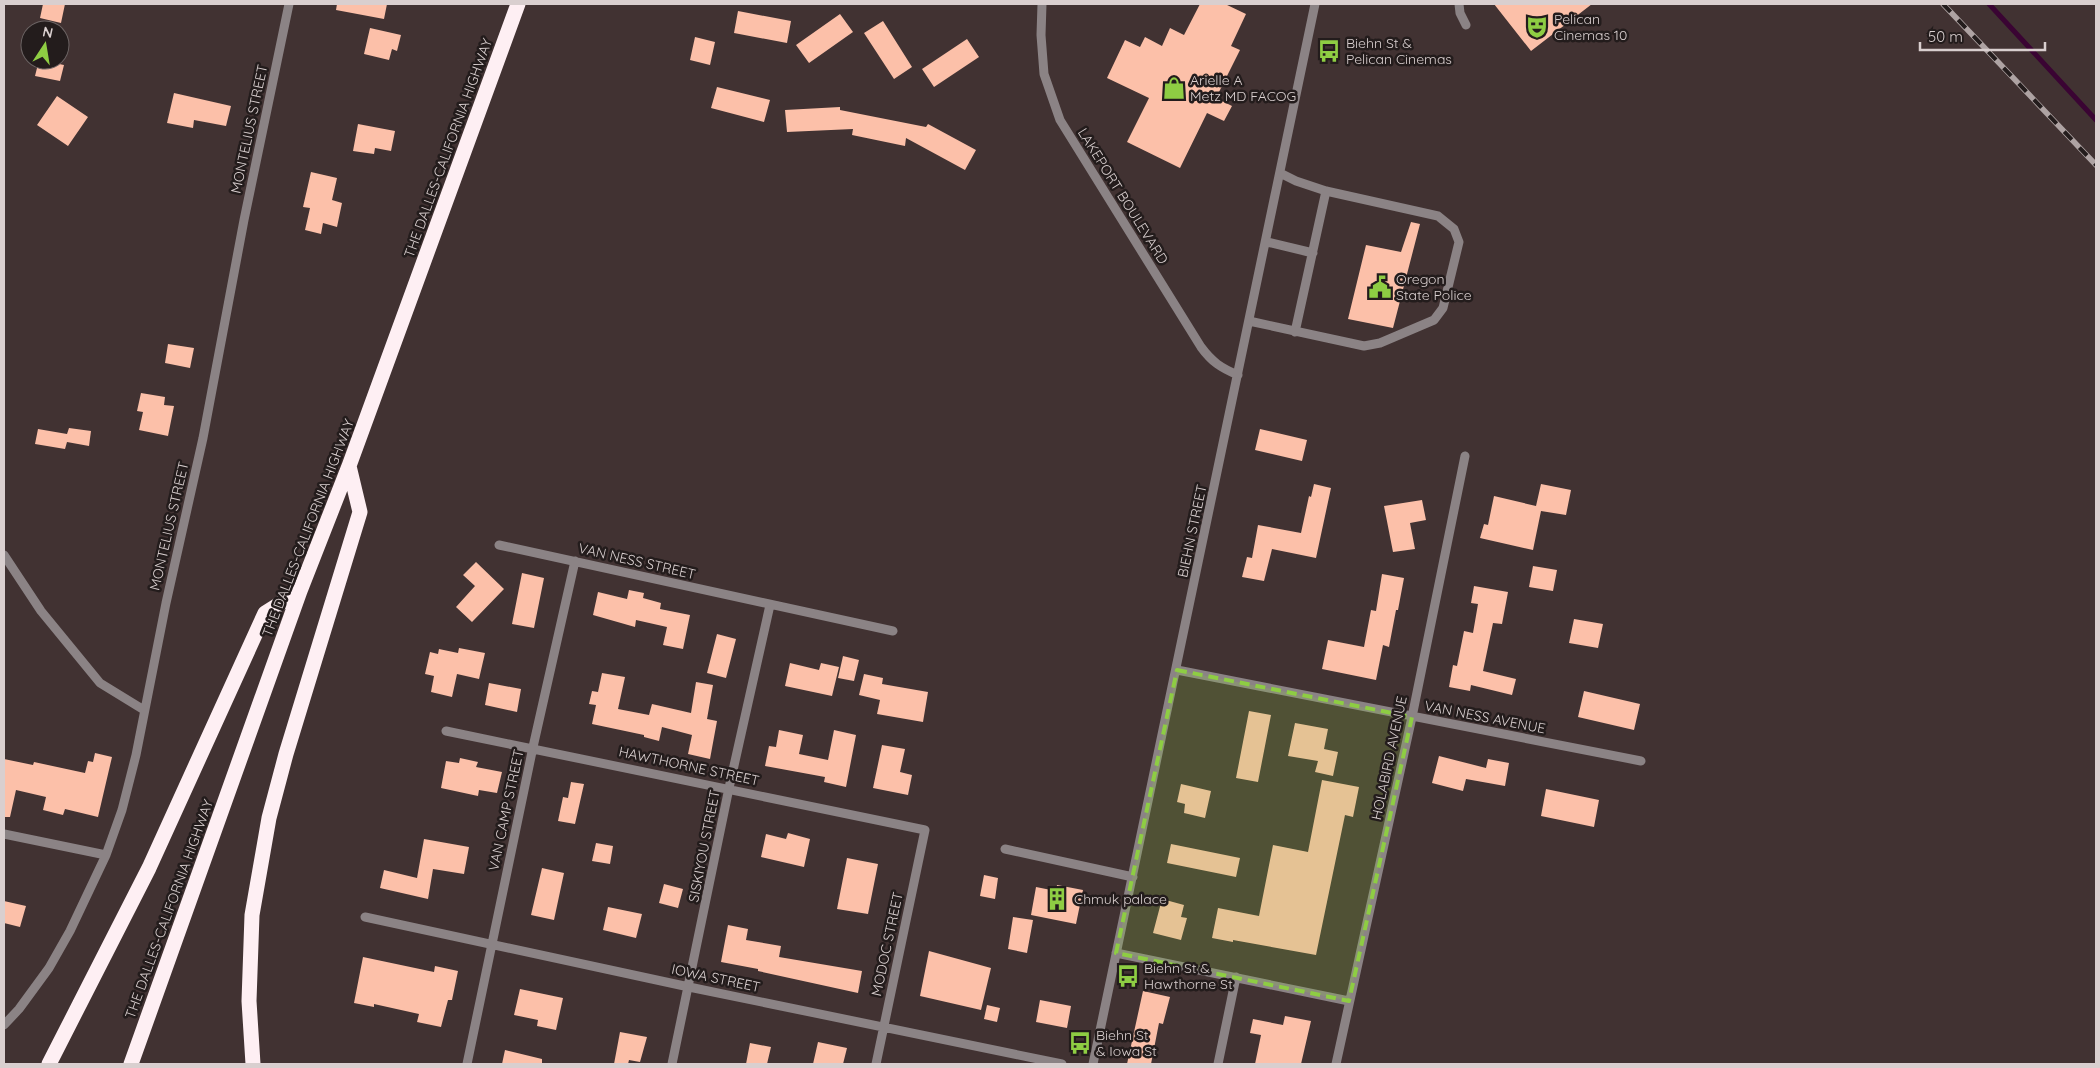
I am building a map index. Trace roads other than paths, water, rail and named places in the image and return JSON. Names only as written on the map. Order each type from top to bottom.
[{"type":"highway","name":"THE DALLES-CALIFORNIA HIGHWAY","points":[[131,1064],[300,591],[349,466],[518,4]]},
{"type":"highway","points":[[253,1064],[249,1001],[252,915],[269,818],[283,763],[360,512],[349,466]]},
{"type":"highway","points":[[49,1064],[149,868],[265,613],[300,591]]},
{"type":"street","name":"MONTELIUS STREET","points":[[4,1026],[49,968],[70,932],[106,855],[122,810],[136,755],[168,594],[204,438],[244,220],[289,4]]},
{"type":"street","name":"LAKEPORT BOULEVARD","points":[[1042,4],[1041,35],[1044,74],[1060,120],[1201,347],[1212,362],[1221,369],[1238,375]]},
{"type":"street","name":"BIEHN STREET","points":[[1093,1064],[1267,242],[1315,4]]},
{"type":"street","points":[[1459,4],[1460,12],[1466,25]]},
{"type":"street","points":[[1250,321],[1364,346],[1380,343],[1434,320],[1443,308],[1459,242],[1454,230],[1438,216],[1326,191],[1296,181],[1280,173]]},
{"type":"street","points":[[1295,332],[1326,191]]},
{"type":"street","points":[[1267,242],[1313,253]]},
{"type":"street","name":"HOLABIRD AVENUE","points":[[1336,1064],[1412,717],[1465,456]]},
{"type":"street","name":"VAN NESS STREET","points":[[499,545],[770,605]]},
{"type":"street","points":[[4,555],[41,611],[100,683],[144,710]]},
{"type":"street","name":"VAN CAMP STREET","points":[[467,1064],[574,561]]},
{"type":"street","points":[[770,605],[893,631]]},
{"type":"street","name":"SISKIYOU STREET","points":[[672,1064],[729,788],[770,605]]},
{"type":"street","name":"VAN NESS AVENUE","points":[[1177,670],[1641,761]]},
{"type":"street","name":"HAWTHORNE STREET","points":[[446,731],[533,747],[925,830]]},
{"type":"street","name":"MODOC STREET","points":[[876,1064],[925,830]]},
{"type":"street","points":[[4,834],[106,855]]},
{"type":"street","points":[[1005,849],[1133,876]]},
{"type":"street","name":"IOWA STREET","points":[[365,917],[689,987],[1062,1064]]},
{"type":"street","points":[[1116,953],[1349,1000]]},
{"type":"street","points":[[1218,1064],[1236,977]]},
{"type":"waterway","points":[[1989,4],[2096,120]]},
{"type":"railway","points":[[1943,4],[2096,165]]},
{"type":"place","name":"Pelican Cinemas 10","points":[[1537,27]]},
{"type":"place","name":"Biehn St & Pelican Cinemas","points":[[1329,51]]},
{"type":"place","name":"Arielle A Metz MD FACOG","points":[[1174,88]]},
{"type":"place","name":"Oregon State Police","points":[[1380,287]]},
{"type":"place","name":"Chmuk palace","points":[[1057,899]]},
{"type":"place","name":"Biehn St & Hawthorne St","points":[[1128,976]]},
{"type":"place","name":"Biehn St & Iowa St","points":[[1080,1043]]}]
